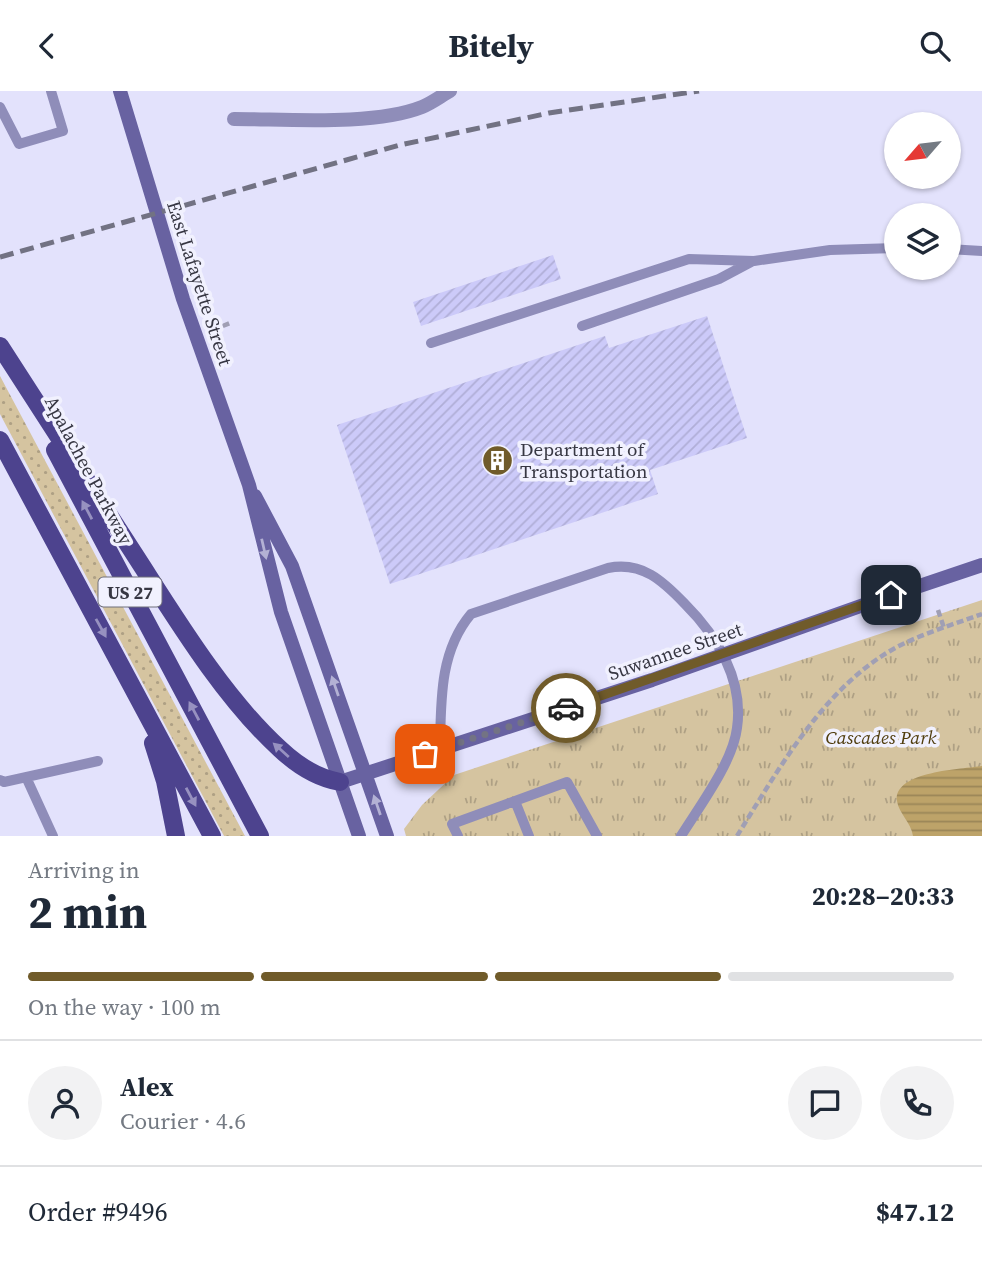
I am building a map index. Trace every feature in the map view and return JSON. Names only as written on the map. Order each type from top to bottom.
[{"type":"main road","points":[[0,347],[165,601],[237,701],[261,730],[292,759],[321,777],[340,782]]},
{"type":"main road","name":"Apalachee Parkway","points":[[0,347],[260,836]]},
{"type":"main road","name":"US 27","points":[[0,440],[212,836]]},
{"type":"main road","points":[[125,672],[158,759],[170,800],[176,836]]},
{"type":"street","name":"East Lafayette Street","points":[[120,91],[183,299],[248,485],[281,612],[359,836]]},
{"type":"street","points":[[234,119],[360,118],[402,113],[424,106],[450,91]]},
{"type":"street","name":"East Lafayette Street","points":[[248,485],[271,522],[292,566],[387,836]]},
{"type":"street","name":"Suwannee Street","points":[[340,782],[652,680],[982,565]]},
{"type":"lane","points":[[0,107],[19,144],[63,131],[51,91]]},
{"type":"lane","points":[[431,344],[688,259],[754,261],[830,250],[884,248]]},
{"type":"lane","points":[[961,250],[982,251]]},
{"type":"lane","points":[[582,326],[719,279],[754,261]]},
{"type":"lane","points":[[440,750],[446,659],[458,630],[471,614],[608,568],[621,565],[634,567],[661,580],[705,626],[723,654],[737,701],[735,739],[715,783],[681,836]]},
{"type":"lane","points":[[0,781],[98,761]]},
{"type":"lane","points":[[26,777],[53,836]]},
{"type":"lane","points":[[458,836],[452,824],[567,782],[597,836]]},
{"type":"lane","points":[[515,801],[529,836]]},
{"type":"path","points":[[213,330],[230,323]]},
{"type":"path","points":[[938,610],[944,628]]},
{"type":"path","points":[[737,836],[810,724],[841,691],[870,666],[905,642],[982,614]]},
{"type":"green space","points":[[0,376],[245,836],[224,836],[0,414]]},
{"type":"green space","name":"Cascades Park","points":[[982,600],[982,836],[406,836],[404,829],[422,805],[454,775]]},
{"type":"shaded area","points":[[982,766],[982,836],[913,836],[897,801],[899,791],[906,783],[931,773]]},
{"type":"building","points":[[553,255],[561,279],[421,326],[413,302]]},
{"type":"building","name":"Department of Transportation","points":[[707,316],[747,438],[650,470],[658,494],[390,584],[337,425],[605,336],[609,348]]},
{"type":"railway","points":[[0,257],[400,145],[549,113],[699,91]]},
{"type":"way so far","points":[[425,754],[566,708]]},
{"type":"place","name":"Department of Transportation","points":[[497,460]]},
{"type":"route","points":[[566,708],[891,595]]}]
